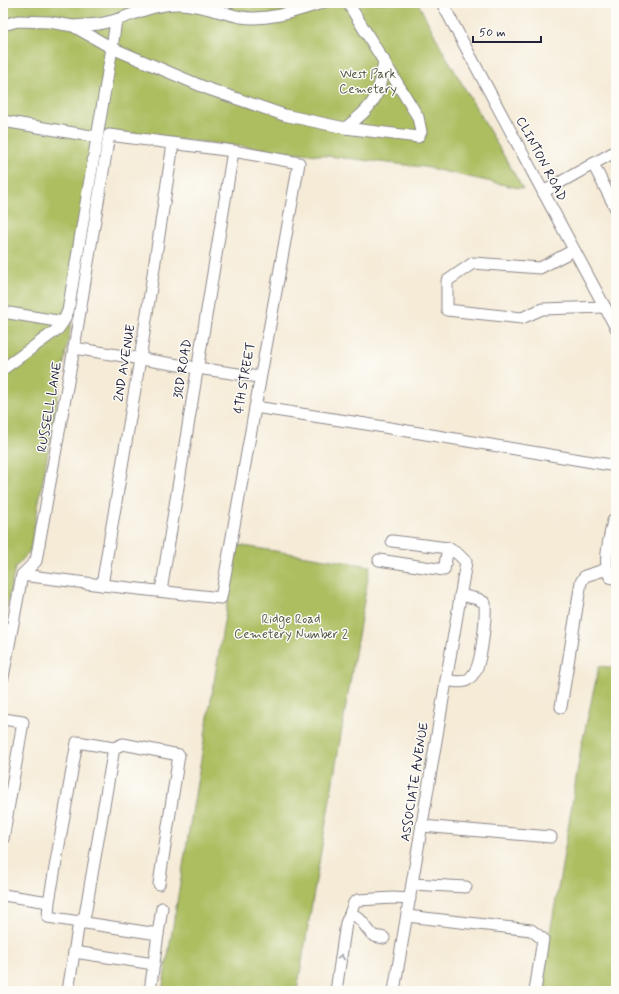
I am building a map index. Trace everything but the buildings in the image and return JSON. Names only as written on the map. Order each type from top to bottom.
[{"type":"street","points":[[3,25],[18,21],[49,22],[73,26],[98,24],[116,20],[148,8],[175,4],[228,8],[242,17],[264,18],[282,15],[322,3]]},
{"type":"street","points":[[73,26],[112,48],[206,88],[284,115],[345,128],[418,137],[421,132],[418,117],[348,3]]},
{"type":"street","name":"CLINTON ROAD","points":[[442,3],[616,328]]},
{"type":"street","points":[[3,369],[58,329],[68,310],[116,20]]},
{"type":"street","points":[[345,128],[363,114],[374,100],[381,82],[384,60]]},
{"type":"street","points":[[3,121],[96,137]]},
{"type":"street","name":"RUSSELL LANE","points":[[22,575],[36,561],[110,135],[173,144]]},
{"type":"street","points":[[173,144],[233,152]]},
{"type":"street","name":"2ND AVENUE","points":[[102,585],[140,360],[173,144]]},
{"type":"street","points":[[543,192],[616,151]]},
{"type":"street","name":"4TH STREET","points":[[161,591],[221,598],[299,163],[233,152]]},
{"type":"street","name":"3RD ROAD","points":[[161,591],[233,152]]},
{"type":"street","points":[[593,164],[615,206]]},
{"type":"street","points":[[574,250],[540,268],[473,263],[447,281],[447,310],[522,318],[542,309],[605,307]]},
{"type":"street","points":[[3,312],[63,322]]},
{"type":"street","points":[[74,348],[140,360],[260,377]]},
{"type":"street","points":[[255,407],[616,466]]},
{"type":"street","points":[[613,521],[607,557],[607,569],[610,577],[616,579]]},
{"type":"street","points":[[379,560],[444,570],[448,548],[392,540]]},
{"type":"street","name":"ASSOCIATE AVENUE","points":[[394,991],[466,562],[458,554],[448,548]]},
{"type":"street","points":[[561,707],[581,582],[585,576],[607,569]]},
{"type":"street","points":[[3,677],[22,575],[161,591]]},
{"type":"street","points":[[446,680],[461,682],[466,680],[475,673],[479,662],[486,613],[485,603],[478,599],[460,595]]},
{"type":"street","points":[[3,719],[23,722],[3,839]]},
{"type":"street","points":[[158,934],[48,917],[49,902],[77,742],[114,748],[123,744],[179,755],[159,884]]},
{"type":"street","points":[[68,991],[79,922],[85,914],[114,748]]},
{"type":"street","points":[[422,826],[551,837]]},
{"type":"street","points":[[412,884],[466,887]]},
{"type":"street","points":[[3,895],[49,902]]},
{"type":"street","points":[[336,991],[348,918],[354,903],[358,900],[392,898],[410,899]]},
{"type":"street","points":[[150,991],[162,908]]},
{"type":"street","points":[[348,918],[354,915],[360,919],[375,936],[384,938]]},
{"type":"street","points":[[407,916],[531,930],[543,939],[535,991]]},
{"type":"street","points":[[74,952],[154,964]]},
{"type":"green space","name":"West Park Cemetery","points":[[3,3],[418,3],[442,49],[523,189],[424,167],[106,131],[30,551],[15,568],[3,627]]},
{"type":"green space","name":"Ridge Road Cemetery Number 2","points":[[237,545],[370,566],[297,991],[162,991]]},
{"type":"green space","points":[[599,666],[616,668],[616,991],[539,991],[560,878],[581,748]]}]
